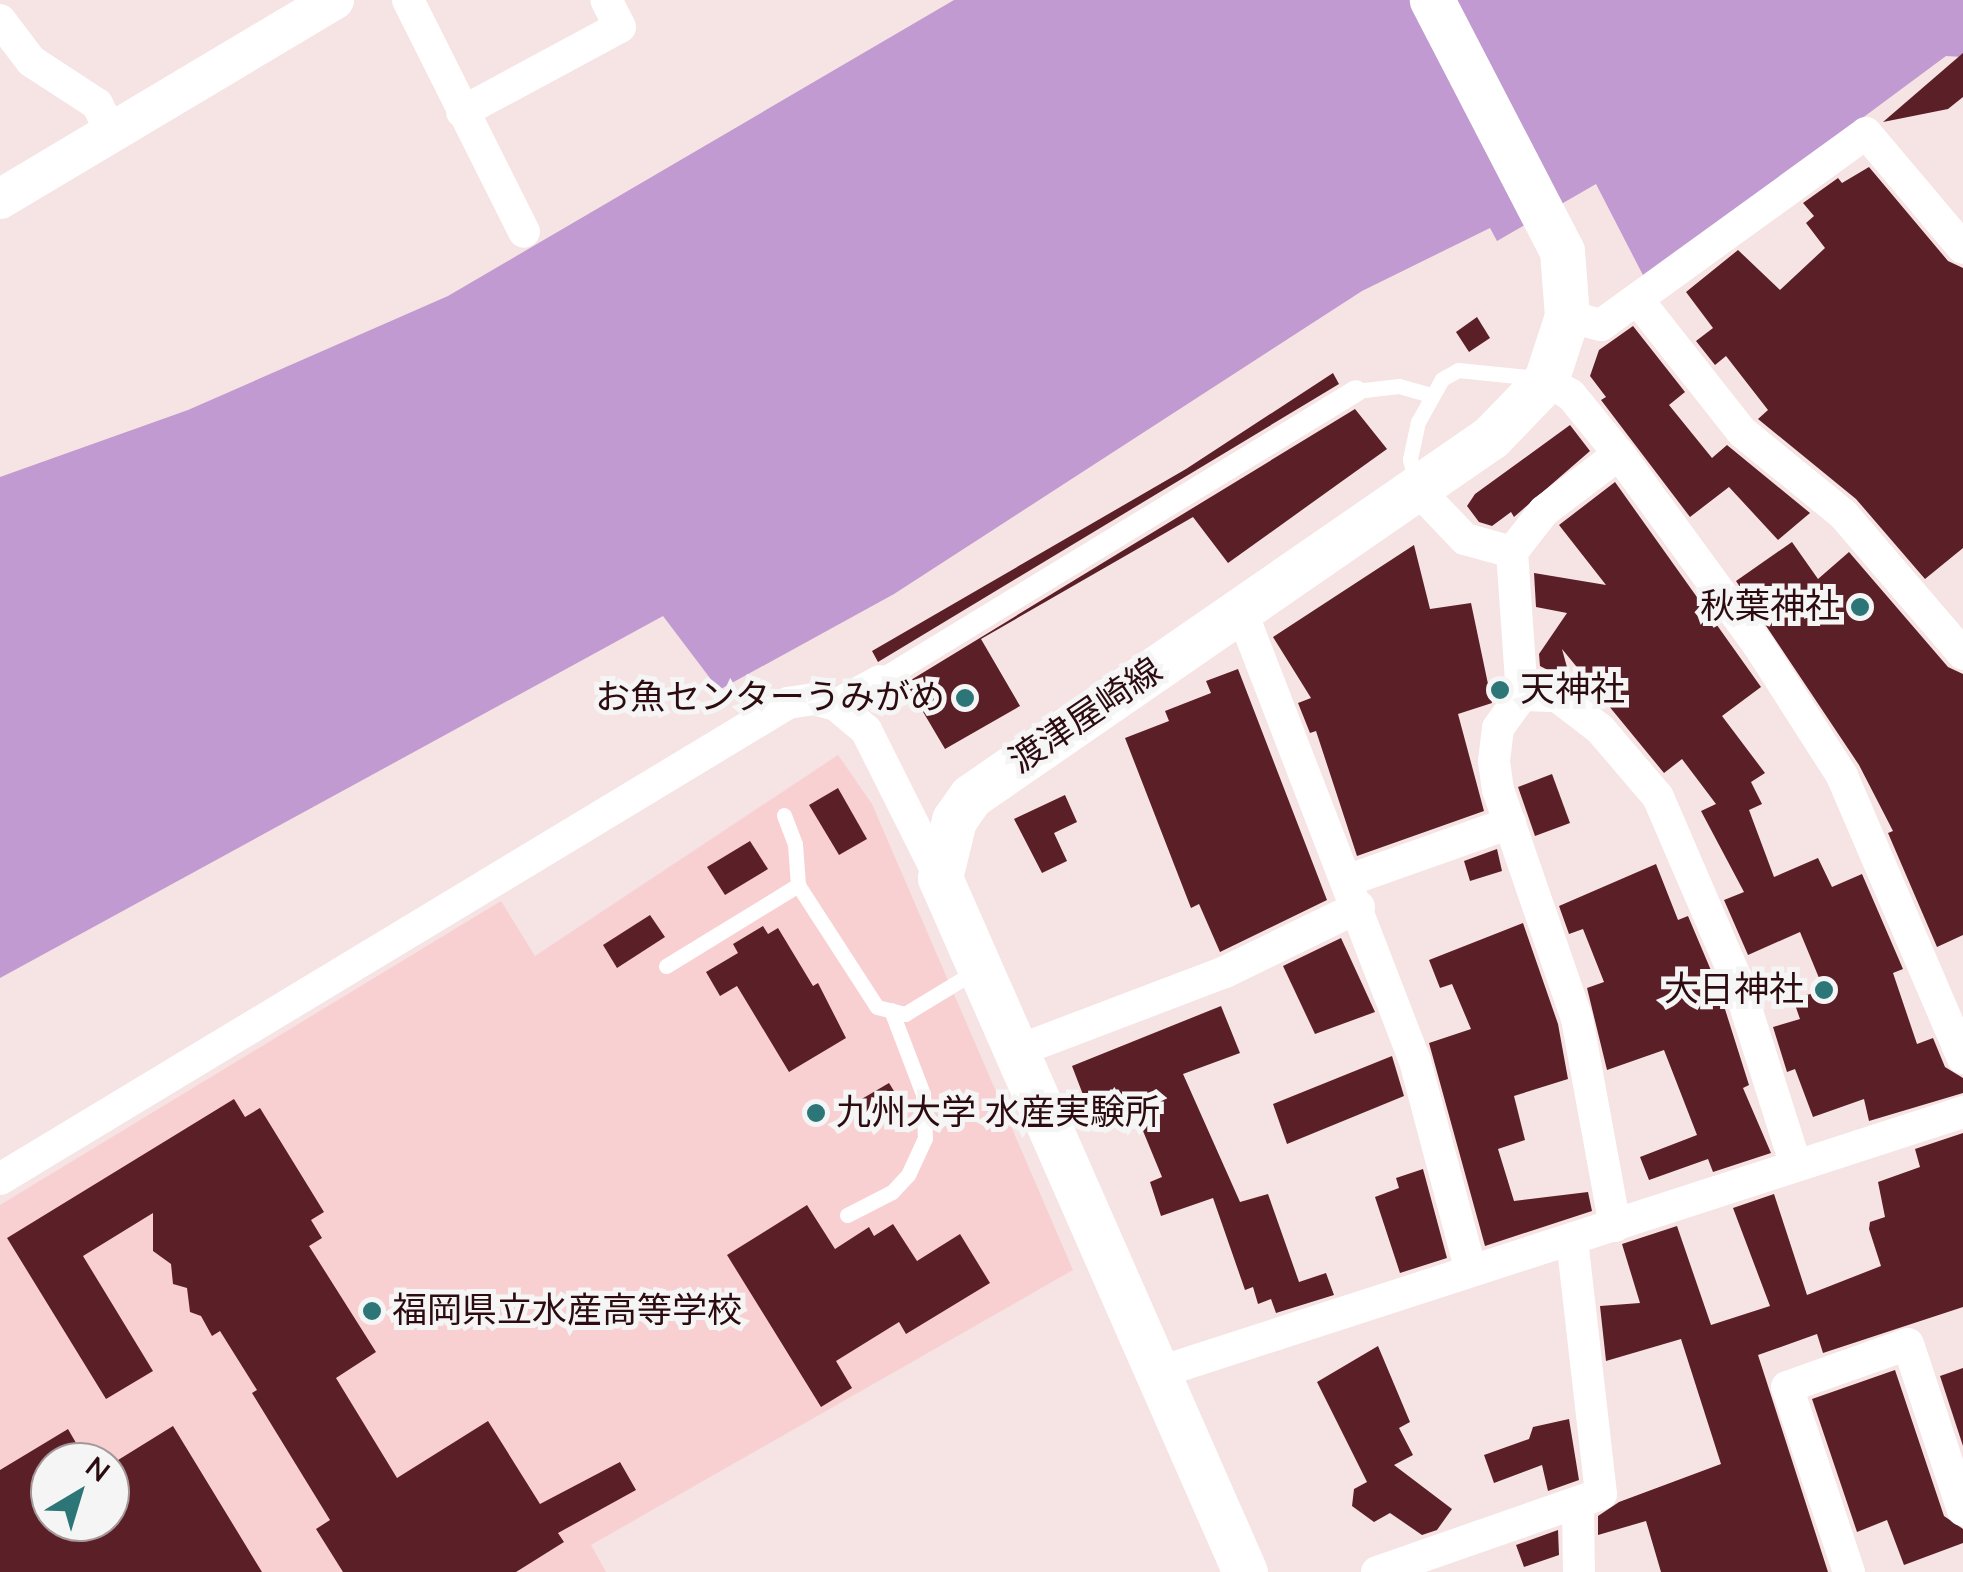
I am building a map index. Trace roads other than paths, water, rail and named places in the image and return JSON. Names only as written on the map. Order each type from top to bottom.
[{"type":"main road","name":"渡津屋崎線","points":[[940,878],[954,820],[971,796],[1490,438],[1546,380],[1567,316],[1562,251],[1548,216],[1432,0]]},
{"type":"main road","points":[[940,878],[1245,1572]]},
{"type":"street","points":[[0,200],[334,0]]},
{"type":"street","points":[[408,0],[524,232]]},
{"type":"street","points":[[462,112],[620,28],[606,0]]},
{"type":"street","points":[[0,20],[31,61],[97,104],[111,131]]},
{"type":"street","points":[[1567,316],[1600,325],[1866,133],[1963,248]]},
{"type":"street","points":[[1638,299],[1742,432],[1843,514],[1963,654]]},
{"type":"street","points":[[1546,380],[1571,395],[1619,454],[1842,776],[1963,1058]]},
{"type":"street","points":[[836,705],[1356,391]]},
{"type":"street","points":[[1615,1226],[1577,1018],[1498,790],[1495,738],[1522,695],[1512,552],[1544,510],[1619,454]]},
{"type":"street","points":[[1416,489],[1465,539],[1512,552]]},
{"type":"street","points":[[1241,610],[1416,1062],[1470,1268]]},
{"type":"street","points":[[1522,695],[1556,696],[1630,756],[1658,797],[1737,980],[1795,1163]]},
{"type":"street","points":[[0,1178],[788,703],[814,699],[836,705],[866,730],[940,878]]},
{"type":"street","points":[[1017,1051],[1224,972],[1354,894],[1510,823]]},
{"type":"street","points":[[1158,1373],[1470,1268],[1572,1240],[1795,1163],[1963,1112]]},
{"type":"street","points":[[1377,1572],[1601,1494],[1572,1240]]},
{"type":"street","points":[[1849,1572],[1787,1387],[1908,1344],[1963,1510]]},
{"type":"street","points":[[1578,1503],[1578,1572]]},
{"type":"lane","points":[[1416,489],[1410,459],[1430,395],[1458,370],[1546,380]]},
{"type":"lane","points":[[1356,391],[1398,386],[1430,395]]},
{"type":"lane","points":[[784,815],[795,844],[798,885],[862,993],[905,1014],[980,968]]},
{"type":"lane","points":[[666,966],[798,885]]},
{"type":"lane","points":[[847,1215],[892,1192],[908,1175],[925,1138],[923,1094],[892,1010]]},
{"type":"place","name":"秋葉神社","points":[[1860,607]]},
{"type":"place","name":"天神社","points":[[1500,690]]},
{"type":"place","name":"お魚センターうみがめ","points":[[965,698]]},
{"type":"place","name":"大日神社","points":[[1824,990]]},
{"type":"place","name":"九州大学 水産実験所","points":[[816,1113]]},
{"type":"place","name":"福岡県立水産高等学校","points":[[372,1311]]}]
